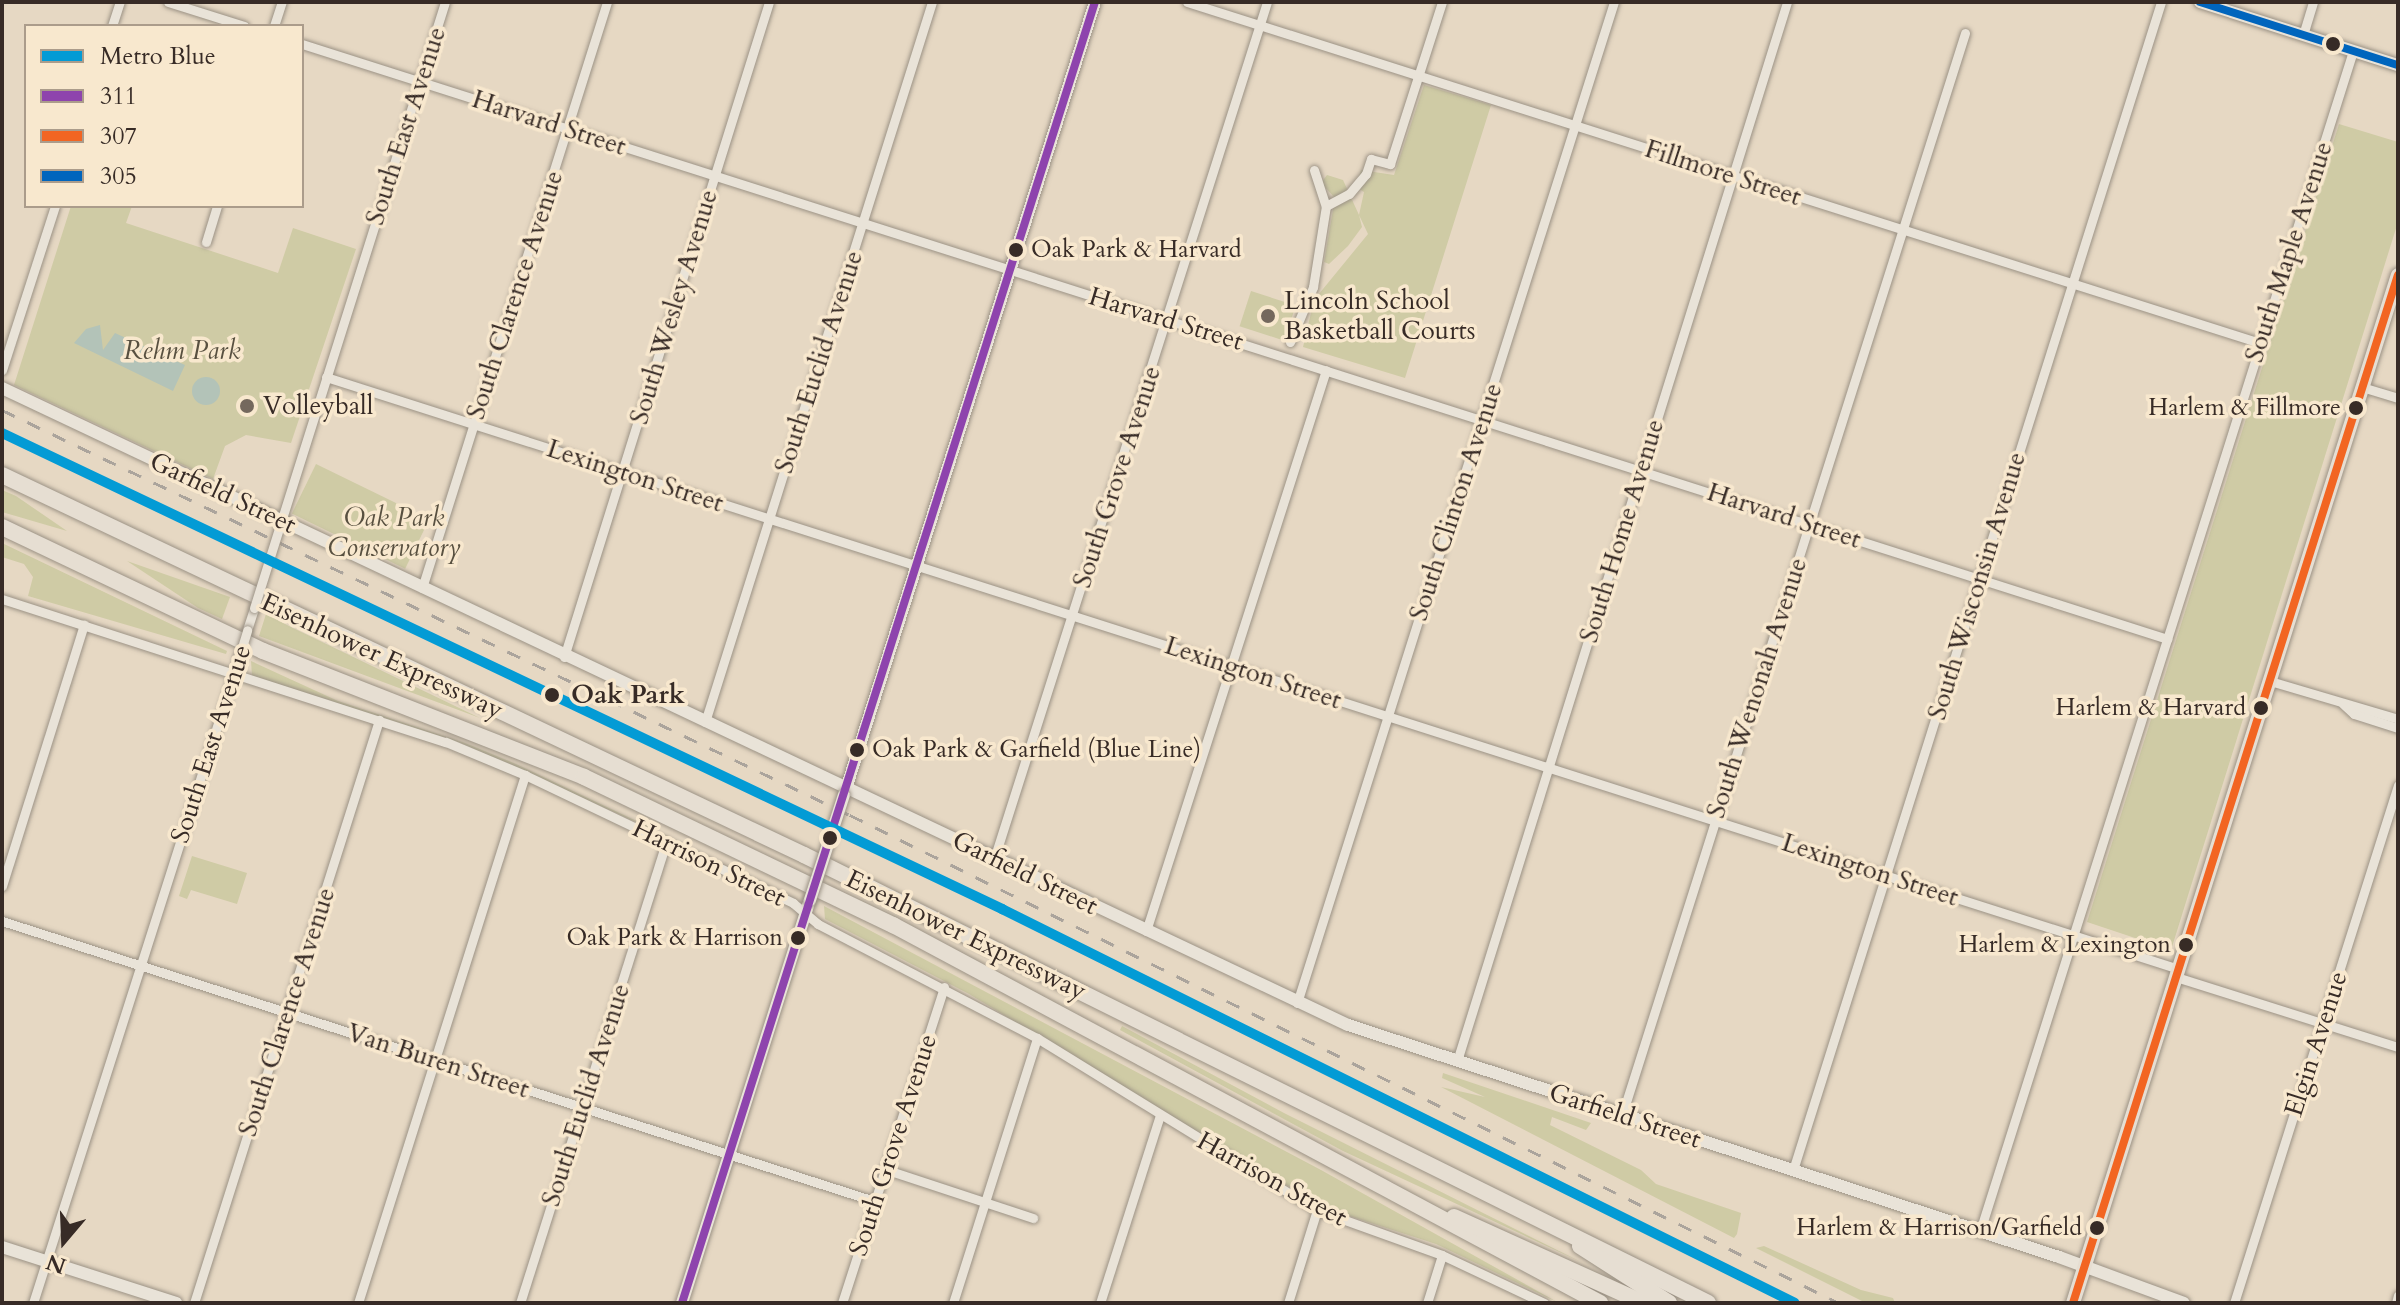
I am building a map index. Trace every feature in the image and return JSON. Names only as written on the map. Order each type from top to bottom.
[{"type":"highway","name":"Eisenhower Expressway","points":[[2,475],[804,855],[1708,1303]]},
{"type":"highway","name":"Eisenhower Expressway","points":[[2,527],[275,656],[569,771],[879,918],[1600,1303]]},
{"type":"highway","points":[[1414,1205],[1479,1225],[1644,1303]]},
{"type":"highway","points":[[1561,1230],[1598,1262],[1669,1303]]},
{"type":"main road","points":[[2073,1303],[2398,275]]},
{"type":"street","points":[[113,24],[120,2]]},
{"type":"street","points":[[168,2],[238,24]]},
{"type":"street","points":[[275,24],[282,2]]},
{"type":"street","name":"South East Avenue","points":[[33,1303],[445,2]]},
{"type":"street","name":"South Clarence Avenue","points":[[422,588],[607,2]]},
{"type":"street","name":"South Wesley Avenue","points":[[564,657],[769,2]]},
{"type":"street","name":"South Euclid Avenue","points":[[705,722],[932,2]]},
{"type":"street","points":[[682,1303],[1095,2]]},
{"type":"street","name":"Fillmore Street","points":[[1187,2],[2260,343]]},
{"type":"street","name":"South Grove Avenue","points":[[994,859],[1267,2]]},
{"type":"street","points":[[1326,206],[1349,194],[1366,174],[1371,159],[1390,164],[1442,2]]},
{"type":"street","name":"South Clinton Avenue","points":[[1297,1003],[1614,2]]},
{"type":"street","name":"South Home Avenue","points":[[1457,1061],[1787,2]]},
{"type":"street","name":"South Wisconsin Avenue","points":[[1793,1170],[2161,2]]},
{"type":"street","points":[[2200,2],[2398,65]]},
{"type":"street","points":[[2303,35],[2313,2]]},
{"type":"street","name":"South Wenonah Avenue","points":[[1622,1115],[1965,33]]},
{"type":"street","name":"Harvard Street","points":[[304,45],[2167,639]]},
{"type":"street","name":"South Maple Avenue","points":[[1980,1231],[2353,51]]},
{"type":"street","points":[[1290,342],[1313,287],[1326,206],[1314,170]]},
{"type":"street","points":[[2,370],[54,208]]},
{"type":"street","points":[[206,242],[216,208]]},
{"type":"street","points":[[1146,931],[1326,370]]},
{"type":"street","name":"Lexington Street","points":[[326,377],[2075,935],[2398,1047]]},
{"type":"street","points":[[2362,387],[2398,398]]},
{"type":"street","name":"Garfield Street","points":[[2,388],[280,524],[422,588],[845,792],[1297,1003],[1457,1061],[2085,1268]]},
{"type":"street","name":"Harrison Street","points":[[2,599],[379,720],[525,775],[793,903],[805,914],[1037,1038],[1317,1210],[1442,1255],[1544,1303]]},
{"type":"street","points":[[2,886],[84,625]]},
{"type":"street","points":[[2270,681],[2398,719]]},
{"type":"street","points":[[2343,704],[2354,714],[2398,728]]},
{"type":"street","name":"South Clarence Avenue","points":[[194,1303],[379,720]]},
{"type":"street","points":[[358,1303],[525,775]]},
{"type":"street","name":"Elgin Avenue","points":[[2234,1303],[2398,785]]},
{"type":"street","name":"South Euclid Avenue","points":[[520,1303],[666,842]]},
{"type":"street","name":"Van Buren Street","points":[[2,921],[874,1201]]},
{"type":"street","name":"South Grove Avenue","points":[[842,1303],[944,987]]},
{"type":"street","points":[[953,1303],[1037,1038]]},
{"type":"street","points":[[1100,1303],[1160,1115]]},
{"type":"street","points":[[884,1169],[1033,1218]]},
{"type":"street","points":[[1288,1303],[1317,1210]]},
{"type":"street","points":[[2,1247],[176,1303]]},
{"type":"street","points":[[1427,1303],[1442,1255]]},
{"type":"street","points":[[2085,1268],[2184,1303]]},
{"type":"street","points":[[2396,1303],[2398,1295]]},
{"type":"green space","points":[[1424,85],[1491,105],[1405,378],[1303,347],[1314,300],[1368,234],[1359,215],[1364,192],[1356,187],[1361,170],[1394,175]]},
{"type":"green space","points":[[2339,124],[2398,142],[2398,222],[2171,950],[2087,922]]},
{"type":"green space","points":[[1327,175],[1343,180],[1362,227],[1348,246],[1329,264],[1324,262],[1335,198],[1321,183]]},
{"type":"green space","name":"Rehm Park","points":[[70,208],[131,208],[126,223],[278,273],[293,228],[356,249],[291,443],[246,435],[225,446],[213,479],[14,385]]},
{"type":"green space","name":"Lincoln School Basketball Courts","points":[[1251,291],[1296,306],[1284,341],[1240,326]]},
{"type":"green space","name":"Oak Park Conservatory","points":[[316,464],[429,519],[405,569],[292,513]]},
{"type":"green space","points":[[2,490],[16,496],[67,531],[2,512]]},
{"type":"green space","points":[[2,543],[227,651],[226,654],[28,596],[33,577],[24,564],[2,557]]},
{"type":"green space","points":[[127,561],[230,597],[222,619],[198,608]]},
{"type":"green space","points":[[266,614],[289,626],[480,718],[259,636]]},
{"type":"green space","points":[[251,661],[338,701],[465,743],[516,764],[685,844],[461,743],[252,676]]},
{"type":"green space","points":[[192,856],[247,873],[237,904],[191,890],[187,899],[179,896]]},
{"type":"green space","points":[[824,906],[1321,1170],[1559,1303],[1436,1244],[1343,1214],[1284,1184],[969,994],[825,919]]},
{"type":"green space","points":[[1122,1026],[1284,1113],[1581,1262],[1343,1151],[1120,1030]]},
{"type":"green space","points":[[1443,1073],[1591,1123],[1586,1130],[1552,1117],[1550,1125],[1641,1170],[1656,1184],[1741,1213],[1737,1234],[1734,1238],[1441,1087],[1485,1097],[1442,1078]]},
{"type":"green space","points":[[1764,1246],[1861,1290],[1893,1298],[1895,1303],[1866,1303],[1756,1248]]},
{"type":"shaded area","points":[[100,325],[103,350],[115,333],[185,365],[173,391],[74,343],[86,329]]},
{"type":"shaded area","points":[[206,377],[216,381],[220,391],[216,401],[206,405],[196,401],[192,391],[196,381]]},
{"type":"railway","points":[[2,410],[850,815],[1839,1303]]},
{"type":"metro line","name":"Blue","points":[[2,433],[1002,909],[1795,1303]]},
{"type":"transit line","name":"311","points":[[682,1303],[1095,2]]},
{"type":"transit line","name":"305","points":[[2200,2],[2398,65]]},
{"type":"transit line","name":"307","points":[[2073,1303],[2398,275]]},
{"type":"place","name":"Oak Park & Harvard","points":[[1016,250]]},
{"type":"place","name":"Lincoln School Basketball Courts","points":[[1268,316]]},
{"type":"place","name":"Volleyball","points":[[247,406]]},
{"type":"place","name":"Harlem & Fillmore","points":[[2356,408]]},
{"type":"place","name":"Oak Park","points":[[552,695]]},
{"type":"place","name":"Harlem & Harvard","points":[[2261,708]]},
{"type":"place","name":"Oak Park & Garfield (Blue Line)","points":[[857,750]]},
{"type":"place","name":"Oak Park & Harrison","points":[[798,938]]},
{"type":"place","name":"Harlem & Lexington","points":[[2186,945]]},
{"type":"place","name":"Harlem & Harrison/Garfield","points":[[2097,1228]]}]
